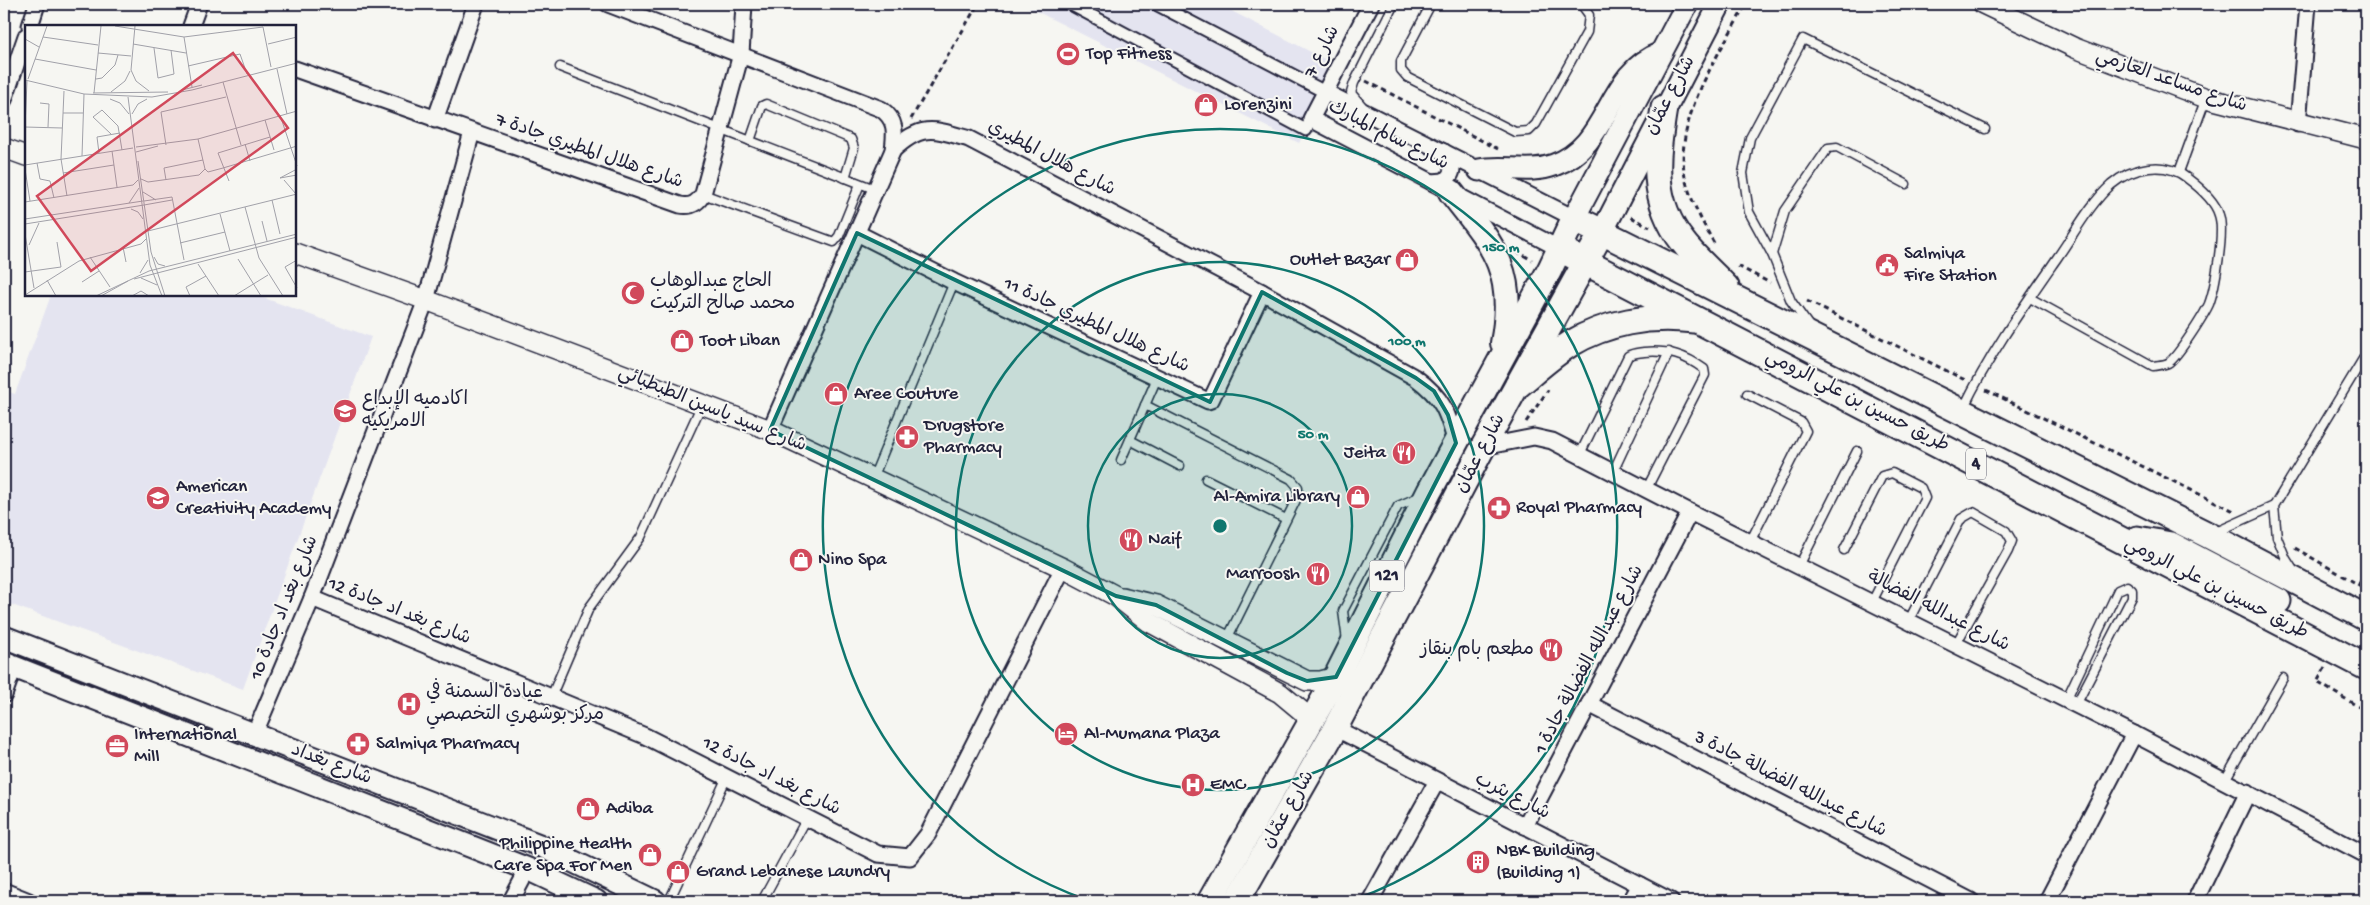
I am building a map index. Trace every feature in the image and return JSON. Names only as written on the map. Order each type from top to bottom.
[{"type":"highway","points":[[1664,108],[1656,160],[1658,185],[1664,209],[1682,242],[1742,303]]},
{"type":"highway","name":"طريق حسين بن علي الرومي","points":[[1574,218],[2208,536],[2366,618]]},
{"type":"highway","name":"طريق حسين بن علي الرومي","points":[[1560,249],[2366,667]]},
{"type":"highway","points":[[1518,385],[1568,345],[1605,328],[1656,318],[1677,318],[1702,322]]},
{"type":"highway","points":[[1861,405],[1878,371]]},
{"type":"highway","points":[[2112,535],[2171,545],[2366,648]]},
{"type":"main road","name":"شارع عمّان","points":[[1210,901],[1336,677],[1429,492],[1560,249],[1574,218],[1687,4]]},
{"type":"main road","name":"شارع عمّان","points":[[1236,901],[1335,728],[1483,448],[1602,232],[1664,108],[1720,4]]},
{"type":"main road","points":[[1479,170],[1499,167],[1539,169],[1568,159],[1591,139],[1620,88],[1633,70],[1651,57],[1661,53]]},
{"type":"main road","points":[[1442,187],[1484,234],[1497,255],[1502,270],[1508,307],[1499,363]]},
{"type":"main road","name":"شارع بغداد","points":[[4,637],[538,845],[655,901]]},
{"type":"main road","name":"شارع بغداد","points":[[9,664],[528,869],[596,901]]},
{"type":"street","points":[[30,25],[37,4]]},
{"type":"street","points":[[191,25],[199,4]]},
{"type":"street","points":[[435,120],[476,4]]},
{"type":"street","points":[[608,4],[882,109],[893,119],[895,130],[893,150],[770,430]]},
{"type":"street","name":"شارع هلال المطيري جادة 7","points":[[296,68],[435,120],[680,205],[694,204],[703,194],[741,54],[744,4]]},
{"type":"street","name":"شارع سالم المبارك","points":[[1070,4],[1306,130],[1311,119],[1560,249]]},
{"type":"street","name":"شارع سالم المبارك","points":[[1156,4],[1574,218]]},
{"type":"street","name":"شارع 7","points":[[1311,119],[1371,4]]},
{"type":"street","name":"شارع مساعد العازمي","points":[[1986,4],[2075,48],[2206,98],[2298,124],[2366,139]]},
{"type":"street","points":[[2298,124],[2308,4]]},
{"type":"street","points":[[4,100],[25,39]]},
{"type":"street","name":"شارع هلال المطيري","points":[[893,150],[908,136],[924,131],[938,130],[969,139],[1262,292],[1416,378],[1434,391],[1448,415],[1456,443]]},
{"type":"street","name":"شارع هلال المطيري جادة 7","points":[[426,300],[472,132]]},
{"type":"street","points":[[4,148],[25,156]]},
{"type":"street","points":[[1442,187],[1444,181],[1452,172],[1452,164],[1444,152]]},
{"type":"street","name":"شارع هلال المطيري جادة 11","points":[[857,233],[954,282],[1157,378],[1211,400],[1262,292]]},
{"type":"street","name":"شارع سيد ياسين الطبطبائي","points":[[296,253],[426,300],[770,430],[1063,568],[1116,596],[1150,622],[1280,693],[1304,713],[1310,725]]},
{"type":"street","name":"شارع بغد اد جادة 10","points":[[254,735],[312,598],[426,300]]},
{"type":"street","name":"شارع عبدالله الفضالة","points":[[1483,448],[1515,439],[1534,437],[1552,441],[2225,780],[2366,855]]},
{"type":"street","name":"شارع عبدالله الفضالة جادة 1","points":[[1525,826],[1690,512]]},
{"type":"street","name":"شارع بغد اد جادة 12","points":[[312,598],[645,736],[878,854],[910,857],[928,834],[1063,568]]},
{"type":"street","name":"شارع سيد ياسين الطبطبائي","points":[[1116,596],[1156,605],[1307,681],[1321,681],[1336,677]]},
{"type":"street","points":[[4,695],[9,664]]},
{"type":"street","name":"شارع عبدالله الفضالة جادة 3","points":[[1589,704],[1971,901]]},
{"type":"street","name":"شارع يثرب","points":[[1335,728],[1671,901]]},
{"type":"street","points":[[2048,901],[2134,734]]},
{"type":"street","points":[[1370,901],[1437,781]]},
{"type":"street","points":[[2195,901],[2248,792]]},
{"type":"street","points":[[511,901],[528,869]]},
{"type":"street","points":[[1631,901],[1640,885]]},
{"type":"street","points":[[4,891],[29,901]]},
{"type":"lane","points":[[1370,115],[1352,93],[1354,83],[1394,4]]},
{"type":"lane","points":[[1431,4],[1401,61],[1401,70],[1407,77],[1516,132],[1529,131],[1536,124],[1587,32],[1589,16],[1581,4]]},
{"type":"lane","points":[[1820,342],[1791,301],[1772,254],[1749,212],[1743,173],[1750,138],[1803,39],[1985,129]]},
{"type":"lane","points":[[560,66],[877,190]]},
{"type":"lane","points":[[2179,172],[2206,98]]},
{"type":"lane","points":[[750,141],[762,106],[766,104],[851,139],[854,148],[845,178]]},
{"type":"lane","points":[[1772,254],[1785,211],[1828,148],[1837,148],[1906,184]]},
{"type":"lane","points":[[1961,413],[2001,340],[2093,205],[2112,185],[2131,172],[2154,167],[2179,172],[2203,191],[2220,215],[2220,261],[2209,305],[2177,356],[2167,364],[2153,366],[2030,298]]},
{"type":"lane","points":[[703,194],[834,242],[839,236],[860,184]]},
{"type":"lane","points":[[873,478],[954,282]]},
{"type":"lane","points":[[1580,454],[1628,356],[1650,352],[1669,352],[1690,358],[1704,369],[1705,375],[1646,490]]},
{"type":"lane","points":[[1613,472],[1669,352]]},
{"type":"lane","points":[[2302,585],[2286,558],[2277,537],[2274,506],[2366,354]]},
{"type":"lane","points":[[1121,460],[1157,378]]},
{"type":"lane","points":[[1747,394],[1801,422],[1806,431],[1750,542]]},
{"type":"lane","points":[[551,696],[589,608],[641,537],[702,404]]},
{"type":"lane","points":[[1145,405],[1295,482],[1298,493],[1226,641]]},
{"type":"lane","points":[[1130,440],[1180,466]]},
{"type":"lane","points":[[1799,566],[1857,451]]},
{"type":"lane","points":[[1844,550],[1882,476],[1892,473],[1921,488],[1925,498],[1872,602]]},
{"type":"lane","points":[[1206,479],[1286,520]]},
{"type":"lane","points":[[2208,536],[2246,517],[2274,506]]},
{"type":"lane","points":[[1910,620],[1961,519],[1973,512],[2006,531],[2012,541],[1956,644]]},
{"type":"lane","points":[[2127,586],[2132,590],[2132,597],[2071,702],[2118,590],[2127,586]]},
{"type":"lane","points":[[2225,780],[2283,678]]},
{"type":"lane","points":[[669,901],[727,777]]},
{"type":"lane","points":[[762,901],[807,818]]},
{"type":"path","points":[[893,150],[978,4]]},
{"type":"path","points":[[1716,248],[1687,186],[1683,152],[1693,103],[1746,4]]},
{"type":"path","points":[[1733,263],[1975,385],[2246,517]]},
{"type":"path","points":[[1515,439],[1552,384]]},
{"type":"path","points":[[2277,537],[2366,589]]},
{"type":"path","points":[[2359,584],[2366,572]]},
{"type":"path","points":[[2318,663],[2326,667]]},
{"type":"path","points":[[2317,682],[2359,707],[2366,694]]},
{"type":"highlighted area","points":[[857,233],[1210,402],[1262,292],[1416,378],[1434,391],[1448,415],[1456,443],[1336,677],[1307,681],[1287,673],[1156,605],[1116,596],[770,430]]},
{"type":"shaded area","points":[[1022,4],[1218,4],[1338,66],[1299,143]]},
{"type":"shaded area","name":"American Creativity Academy","points":[[51,296],[259,296],[371,337],[243,689],[4,602],[4,390],[15,394]]},
{"type":"place","name":"Top Fitness","points":[[1068,54]]},
{"type":"place","name":"Lorenzini","points":[[1206,105]]},
{"type":"place","name":"Outlet Bazar","points":[[1407,260]]},
{"type":"place","name":"Salmiya Fire Station","points":[[1887,265]]},
{"type":"place","name":"الحاج عبدالوهاب محمد صالح التركيت","points":[[633,293]]},
{"type":"place","name":"Toot Liban","points":[[682,341]]},
{"type":"place","name":"Aree Couture","points":[[836,394]]},
{"type":"place","name":"اكادميه الإبداع الامريكيه","points":[[345,411]]},
{"type":"place","name":"Drugstore Pharmacy","points":[[907,437]]},
{"type":"place","name":"Jeita","points":[[1404,453]]},
{"type":"place","name":"Al-Amira Library","points":[[1358,497]]},
{"type":"place","name":"American Creativity Academy","points":[[158,498]]},
{"type":"place","name":"Royal Pharmacy","points":[[1499,508]]},
{"type":"place","name":"Naif","points":[[1131,540]]},
{"type":"place","name":"Nino Spa","points":[[801,560]]},
{"type":"place","name":"Marroosh","points":[[1318,574]]},
{"type":"place","name":"مطعم بام بنقاز","points":[[1551,650]]},
{"type":"place","name":"عيادة السمنة في مركز بوشهري التخصصي","points":[[409,704]]},
{"type":"place","name":"Al-Mumana Plaza","points":[[1066,734]]},
{"type":"place","name":"Salmiya Pharmacy","points":[[358,744]]},
{"type":"place","name":"International Mill","points":[[117,746]]},
{"type":"place","name":"EMC","points":[[1193,785]]},
{"type":"place","name":"Adiba","points":[[588,809]]},
{"type":"place","name":"Philippine Health Care Spa For Men","points":[[650,855]]},
{"type":"place","name":"NBK Building (Building 1)","points":[[1478,862]]},
{"type":"place","name":"Grand Lebanese Laundry","points":[[678,872]]}]
